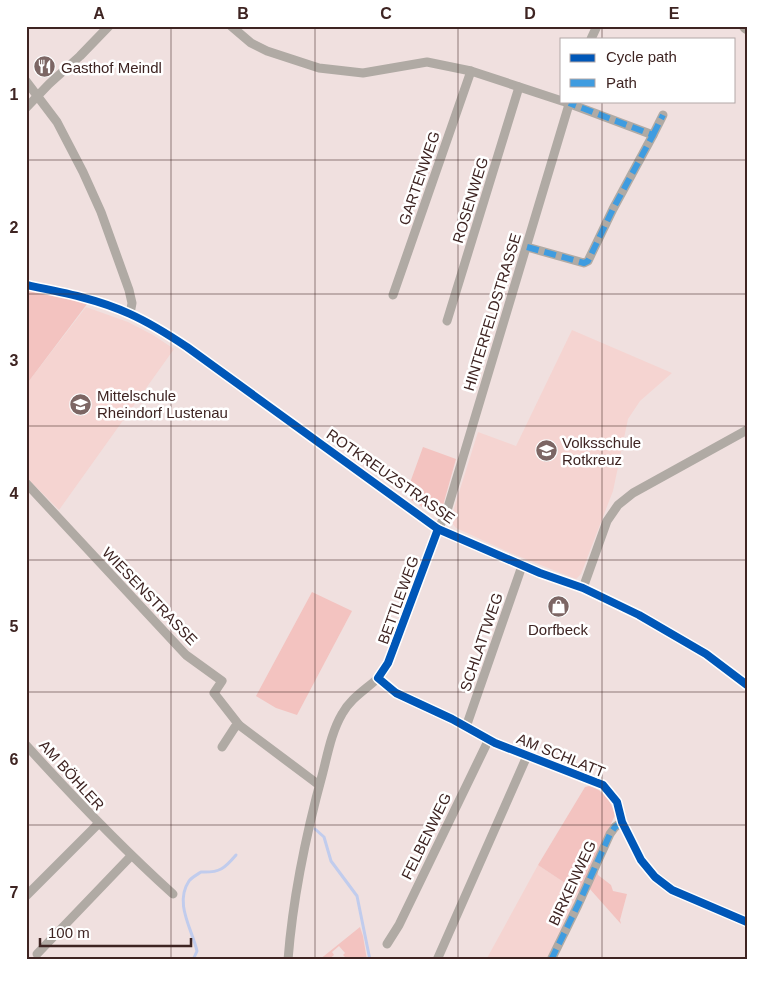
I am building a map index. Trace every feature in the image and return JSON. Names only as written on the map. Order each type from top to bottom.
[{"type":"street","points":[[26,108],[110,26]]},
{"type":"street","points":[[231,26],[252,43],[267,51],[319,68],[363,73],[427,62],[471,71],[560,100]]},
{"type":"street","points":[[591,38],[597,26]]},
{"type":"street","name":"GARTENWEG","points":[[393,295],[471,71]]},
{"type":"street","points":[[26,81],[57,122],[101,212],[130,295],[132,303],[130,314]]},
{"type":"street","name":"ROSENWEG","points":[[447,322],[519,86]]},
{"type":"street","points":[[566,102],[653,135]]},
{"type":"street","name":"HINTERFELDSTRASSE","points":[[438,529],[446,514],[527,248],[566,102]]},
{"type":"street","points":[[527,248],[584,263],[588,261],[613,209],[663,115]]},
{"type":"street","name":"ROTKREUZSTRASSE","points":[[26,285],[94,301],[130,314],[158,328],[438,529],[522,566],[583,588],[639,615],[679,637],[729,670],[747,685]]},
{"type":"street","points":[[583,588],[607,521],[618,505],[633,493],[747,430]]},
{"type":"street","name":"WIESENSTRASSE","points":[[26,483],[186,655],[222,681],[214,693],[239,725],[319,785]]},
{"type":"street","name":"BETTLEWEG","points":[[288,960],[297,883],[310,820],[330,743],[342,713],[349,703],[378,678],[388,663],[438,529]]},
{"type":"street","name":"SCHLATTWEG","points":[[466,727],[522,566]]},
{"type":"street","name":"AM SCHLATT","points":[[378,678],[396,693],[489,739],[527,756],[603,785],[617,802],[622,822],[641,860],[656,877],[672,890],[747,922]]},
{"type":"street","points":[[222,747],[235,727],[239,725]]},
{"type":"street","name":"FELBENWEG","points":[[387,944],[399,925],[489,739]]},
{"type":"street","name":"AM BÖHLER","points":[[28,749],[98,824],[173,894]]},
{"type":"street","name":"AM SCHLATT","points":[[437,960],[527,756]]},
{"type":"street","name":"BIRKENWEG","points":[[550,960],[578,905],[610,834],[622,822]]},
{"type":"street","name":"AM BÖHLER","points":[[26,896],[98,824]]},
{"type":"street","points":[[37,954],[131,856]]},
{"type":"shaded area","points":[[26,285],[90,300],[26,385]]},
{"type":"shaded area","name":"Mittelschule Rheindorf Lustenau","points":[[86,307],[128,322],[174,349],[59,510],[26,477],[26,385]]},
{"type":"shaded area","name":"Volksschule Rotkreuz","points":[[572,330],[672,373],[640,401],[628,419],[613,491],[581,574],[576,579],[513,554],[456,528],[451,522],[478,432],[516,446]]},
{"type":"shaded area","points":[[423,447],[456,459],[442,509],[440,508],[435,513],[428,511],[411,500],[414,496],[407,491]]},
{"type":"shaded area","points":[[312,592],[352,611],[297,715],[276,708],[256,696]]},
{"type":"shaded area","points":[[589,786],[603,793],[615,815],[580,893],[538,865],[585,787]]},
{"type":"shaded area","points":[[538,865],[580,893],[546,960],[486,960]]},
{"type":"shaded area","points":[[598,870],[598,875],[611,885],[613,891],[627,894],[620,920],[621,924],[589,888]]},
{"type":"shaded area","points":[[360,927],[367,960],[348,960],[343,955],[345,953],[339,946],[332,952],[334,955],[328,960],[319,960]]},
{"type":"waterway","points":[[315,829],[324,837],[331,861],[357,896],[370,960]]},
{"type":"waterway","points":[[193,960],[197,951],[184,907],[185,889],[189,881],[195,876],[201,872],[213,872],[222,869],[236,855]]},
{"type":"marked path","points":[[527,247],[584,263],[588,261],[613,209],[653,135],[569,103]]},
{"type":"marked path","points":[[653,135],[663,115]]},
{"type":"marked path","points":[[551,960],[610,834],[622,822]]},
{"type":"cycle path","points":[[26,285],[79,296],[105,304],[152,325],[187,347],[438,529],[540,573],[583,588],[639,615],[706,654],[747,685]]},
{"type":"cycle path","points":[[438,529],[388,663],[378,678],[396,693],[452,719],[495,743],[603,785],[617,802],[622,822],[641,860],[655,877],[672,890],[747,922]]},
{"type":"place","name":"Gasthof Meindl","points":[[45,67]]},
{"type":"place","name":"Mittelschule Rheindorf Lustenau","points":[[81,404]]},
{"type":"place","name":"Volksschule Rotkreuz","points":[[546,451]]},
{"type":"place","name":"Dorfbeck","points":[[558,606]]}]
